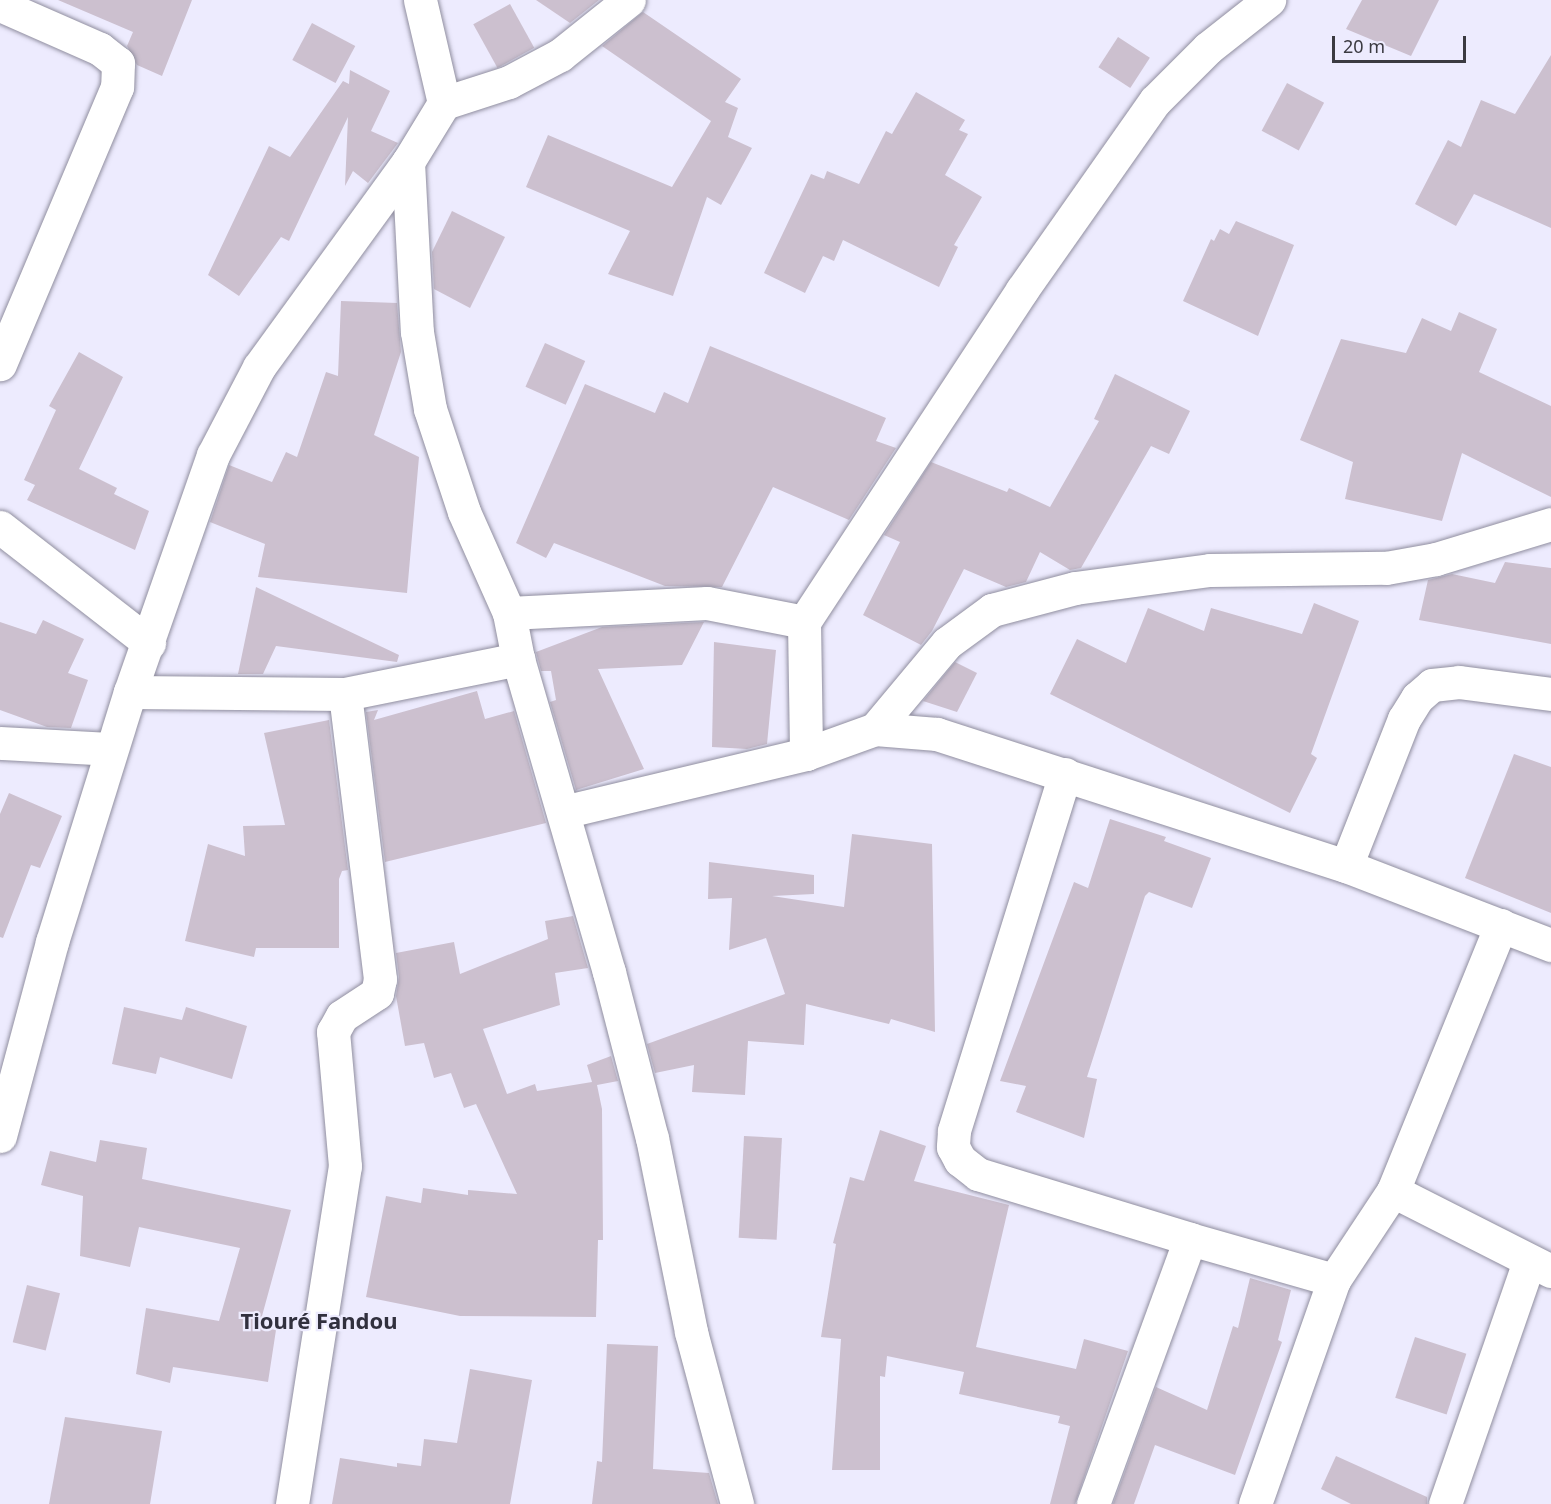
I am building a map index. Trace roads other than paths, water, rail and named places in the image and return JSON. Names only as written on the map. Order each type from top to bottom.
[{"type":"street","points":[[420,0],[444,103]]},
{"type":"street","points":[[0,1136],[52,942],[130,692],[213,455],[259,367],[408,162],[444,103],[509,82],[560,55],[629,0]]},
{"type":"street","points":[[806,754],[804,622],[1022,290],[1155,101],[1208,48],[1269,0]]},
{"type":"street","points":[[0,5],[100,49],[118,63],[117,87],[0,364]]},
{"type":"street","points":[[408,162],[417,332],[430,409],[464,512],[508,613],[518,659],[652,1138],[691,1332],[737,1504]]},
{"type":"street","points":[[874,729],[947,643],[992,610],[1075,588],[1210,570],[1386,568],[1436,559],[1551,524]]},
{"type":"street","points":[[0,527],[149,643]]},
{"type":"street","points":[[508,613],[707,603],[804,622]]},
{"type":"street","points":[[130,692],[345,694],[518,659]]},
{"type":"street","points":[[1346,866],[1404,719],[1417,698],[1432,685],[1459,682],[1551,694]]},
{"type":"street","points":[[292,1504],[345,1166],[333,1032],[342,1016],[377,993],[380,980],[345,694]]},
{"type":"street","points":[[562,812],[806,754],[874,729],[947,736],[1346,866],[1551,945]]},
{"type":"street","points":[[0,742],[111,749]]},
{"type":"street","points":[[1065,774],[954,1131],[953,1147],[960,1160],[978,1174],[1334,1280]]},
{"type":"street","points":[[1255,1504],[1334,1280],[1393,1191],[1501,925]]},
{"type":"street","points":[[1393,1191],[1540,1266],[1445,1504]]},
{"type":"street","points":[[1093,1504],[1190,1239]]},
{"type":"district","name":"Tiouré Fandou","points":[[319,1321]]}]
